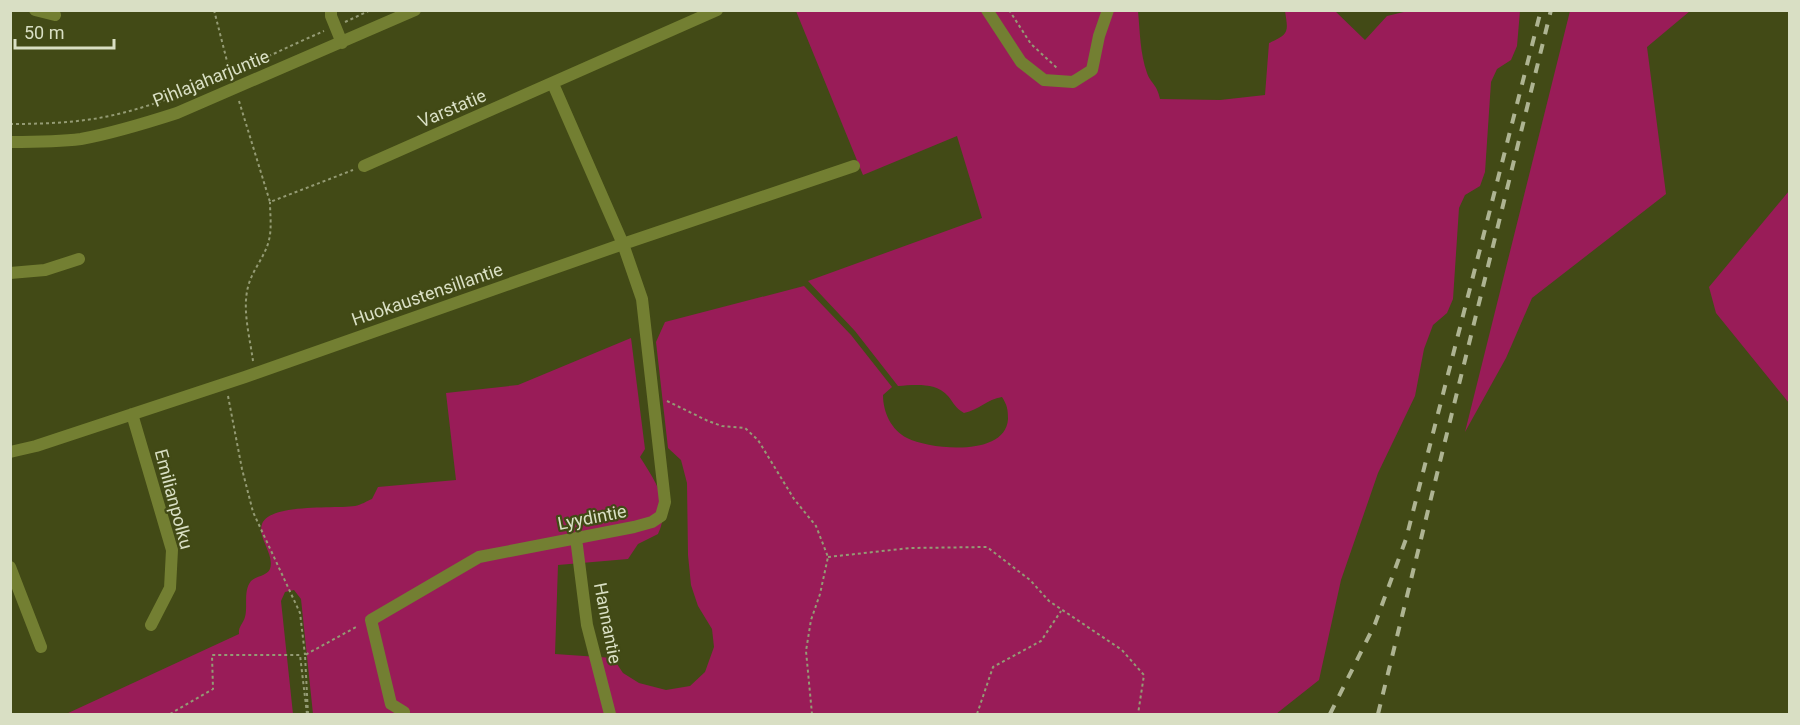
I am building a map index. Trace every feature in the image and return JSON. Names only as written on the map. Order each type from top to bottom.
[{"type":"street","points":[[35,10],[55,15]]},
{"type":"street","points":[[331,10],[342,43]]},
{"type":"street","name":"Pihlajaharjuntie","points":[[10,142],[80,139],[145,124],[177,113],[416,10]]},
{"type":"street","name":"Varstatie","points":[[364,165],[553,84],[717,10]]},
{"type":"street","points":[[987,10],[1021,62],[1044,80],[1073,82],[1092,70],[1099,36],[1108,10]]},
{"type":"street","points":[[553,84],[623,244]]},
{"type":"street","name":"Huokaustensillantie","points":[[10,452],[36,447],[226,383],[854,166]]},
{"type":"street","name":"Lyydintie","points":[[371,620],[479,557],[634,527],[652,522],[661,516],[664,502],[642,299],[623,244]]},
{"type":"street","points":[[10,273],[45,270],[79,259]]},
{"type":"street","name":"Emilianpolku","points":[[132,414],[172,550],[170,588],[151,625]]},
{"type":"street","name":"Hannantie","points":[[576,538],[587,625],[610,714]]},
{"type":"street","points":[[10,567],[41,647]]},
{"type":"street","points":[[371,620],[391,704],[404,712]]},
{"type":"path","points":[[214,10],[230,73]]},
{"type":"path","points":[[10,124],[46,124],[84,120],[126,111],[186,92],[370,10]]},
{"type":"path","points":[[1009,10],[1031,44],[1073,82]]},
{"type":"path","points":[[239,100],[270,202],[270,238],[252,272],[247,289],[246,309],[255,373]]},
{"type":"path","points":[[270,202],[364,165]]},
{"type":"path","points":[[226,383],[242,470],[254,512],[300,613],[308,714]]},
{"type":"path","points":[[653,393],[708,421],[722,426],[745,428],[758,440],[794,500],[816,526],[828,557],[820,594],[811,620],[806,651],[812,714]]},
{"type":"path","points":[[828,557],[910,548],[987,547],[1030,580],[1049,601],[1122,650],[1144,675],[1138,714]]},
{"type":"path","points":[[977,714],[993,667],[1041,641],[1062,610]]},
{"type":"path","points":[[305,655],[371,620]]},
{"type":"path","points":[[170,714],[213,689],[212,655],[300,655],[308,714]]},
{"type":"shaded area","points":[[796,11],[1138,11],[1145,65],[1160,99],[1220,100],[1265,95],[1269,43],[1281,37],[1286,31],[1285,11],[1335,11],[1365,40],[1387,16],[1408,11],[1520,11],[1517,46],[1511,60],[1497,69],[1491,82],[1485,172],[1480,186],[1465,195],[1459,208],[1453,299],[1447,313],[1433,325],[1424,349],[1415,396],[1378,473],[1341,580],[1319,680],[1276,714],[313,714],[301,599],[294,590],[285,592],[281,601],[293,714],[66,714],[239,634],[245,617],[246,594],[249,585],[253,579],[270,569],[270,558],[261,529],[267,517],[304,508],[357,505],[372,499],[378,487],[456,480],[446,393],[518,385],[631,338],[645,449],[640,457],[652,476],[663,503],[662,523],[658,534],[638,544],[628,559],[558,565],[555,654],[613,658],[623,673],[639,683],[666,690],[690,686],[705,672],[714,647],[712,629],[698,606],[691,585],[688,555],[687,483],[681,460],[668,448],[656,342],[665,322],[804,286],[851,335],[892,387],[883,395],[884,408],[892,425],[901,435],[918,442],[949,447],[981,445],[995,440],[1004,431],[1008,419],[1008,412],[1002,397],[964,413],[937,388],[924,385],[898,386],[855,331],[808,281],[982,218],[957,136],[863,175]]},
{"type":"shaded area","points":[[1570,11],[1690,11],[1647,47],[1666,194],[1532,298],[1506,358],[1465,432]]},
{"type":"shaded area","points":[[1789,191],[1789,403],[1716,313],[1709,287]]},
{"type":"railway","points":[[1330,714],[1375,624],[1406,539],[1541,10]]},
{"type":"railway","points":[[1378,714],[1551,10]]}]
